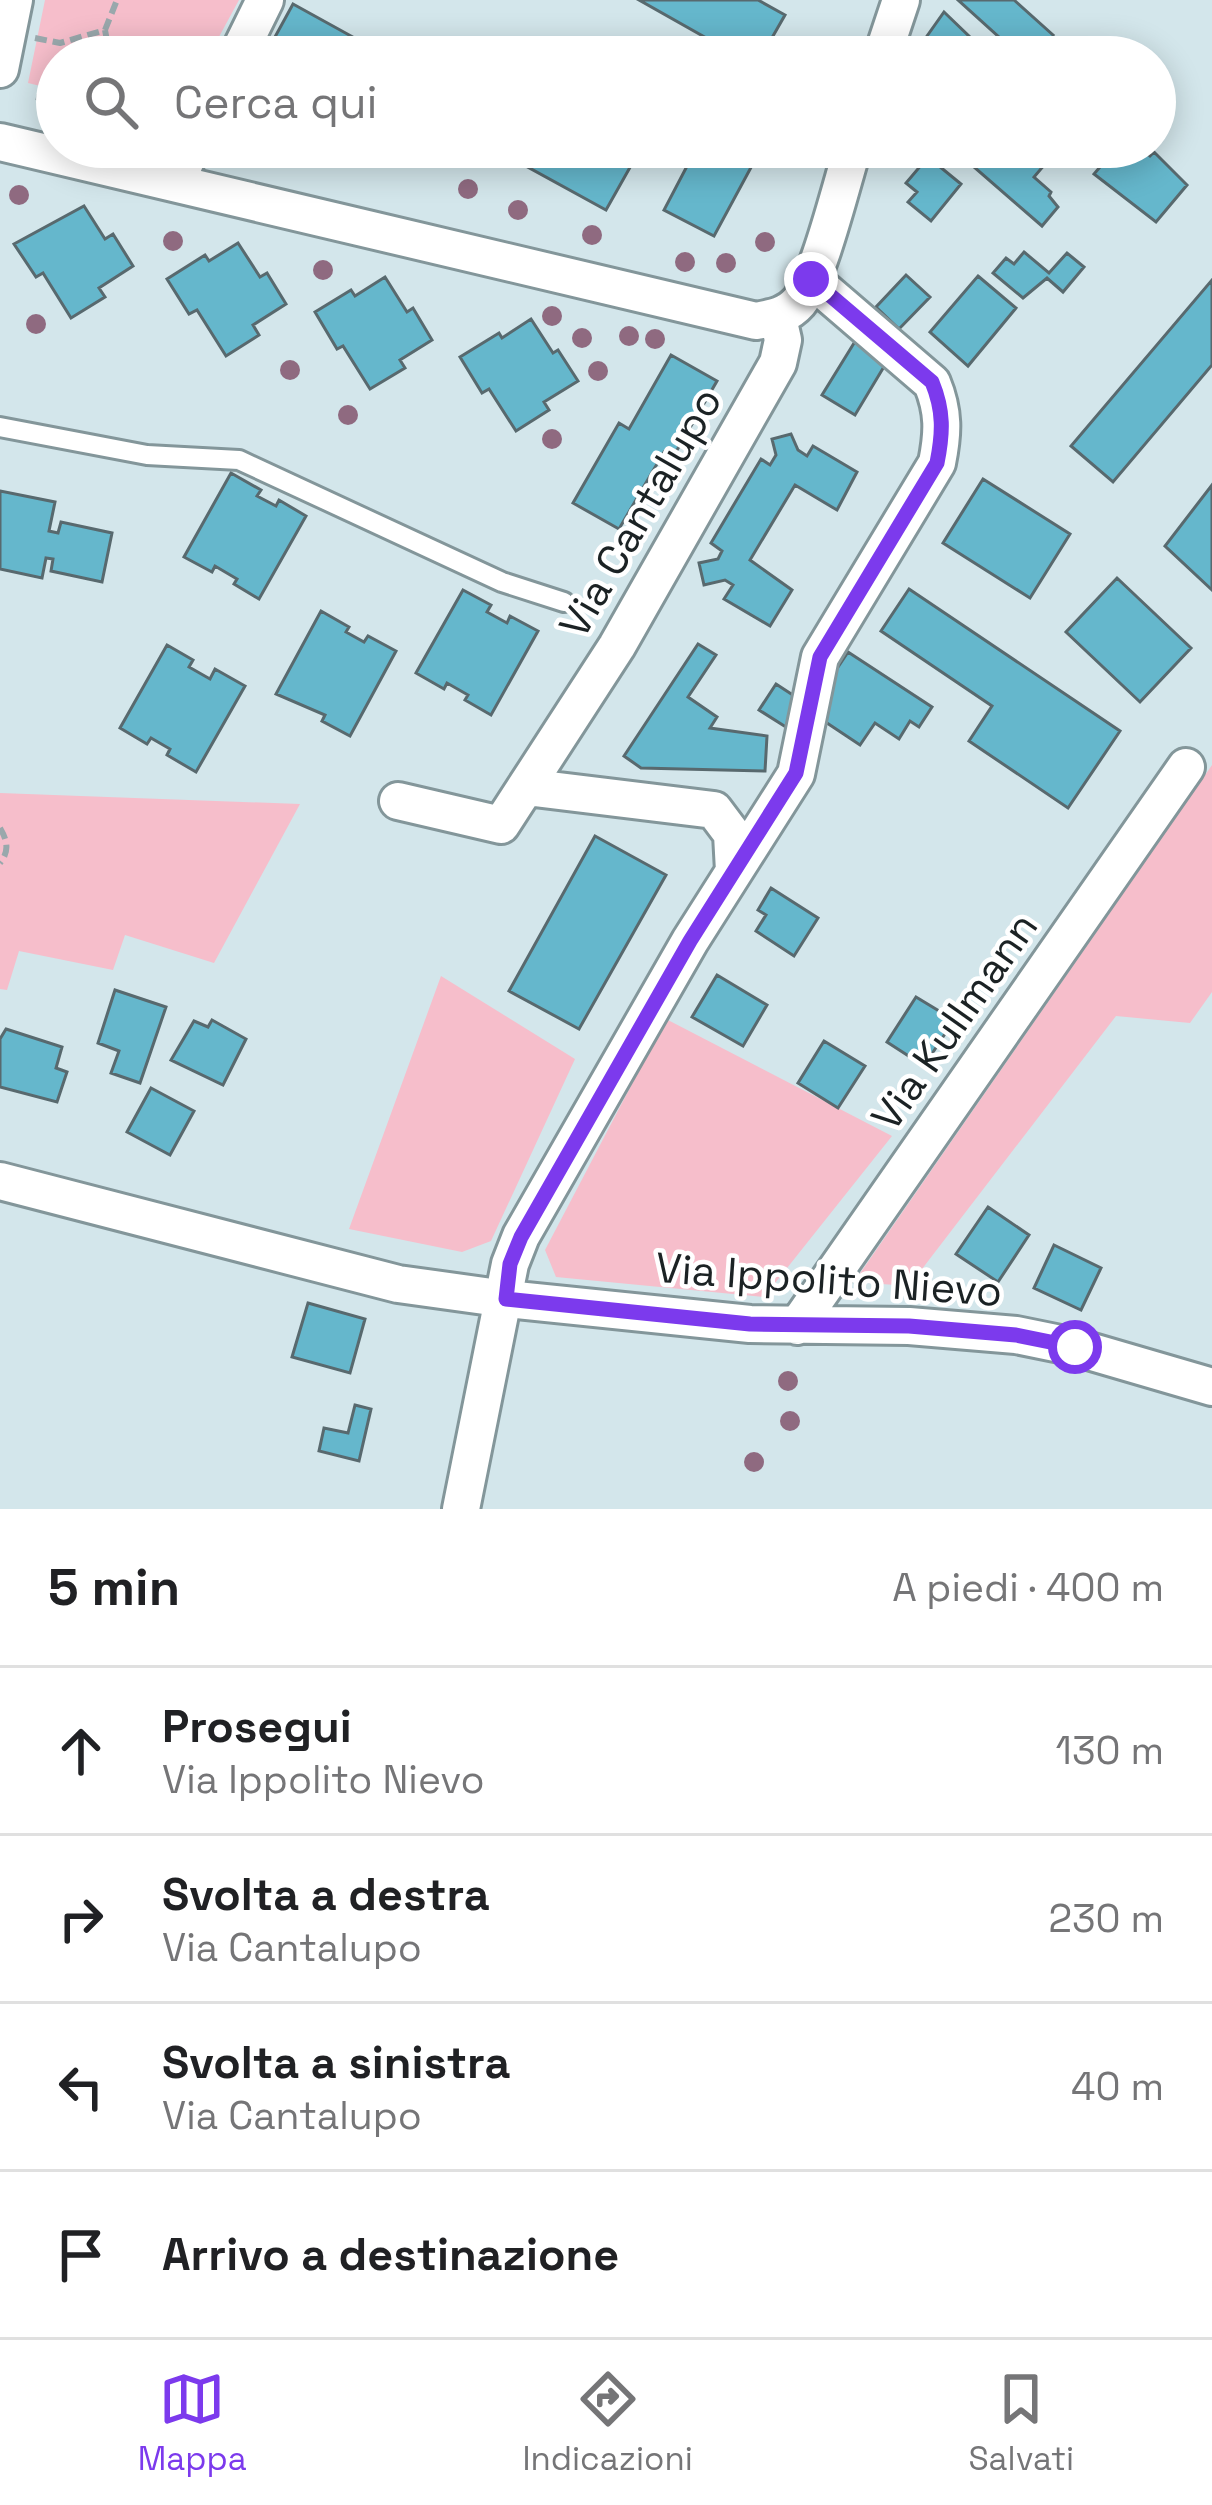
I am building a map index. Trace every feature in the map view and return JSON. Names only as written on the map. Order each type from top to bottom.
[{"type":"street","points":[[247,36],[265,0]]},
{"type":"street","points":[[889,36],[901,0]]},
{"type":"street","points":[[0,142],[36,150]]},
{"type":"street","points":[[114,168],[733,318],[778,318],[798,303],[811,279],[846,168]]},
{"type":"street","points":[[176,182],[182,168]]},
{"type":"street","points":[[460,1509],[510,1264],[521,1237],[796,773],[820,657],[937,463],[942,405],[932,382],[811,279]]},
{"type":"street","name":"Via Cantalupo","points":[[398,800],[501,824],[617,646],[778,363],[783,340],[778,318]]},
{"type":"street","name":"Via Kullmann","points":[[797,1326],[1186,766]]},
{"type":"street","points":[[526,787],[714,809],[732,834],[734,871]]},
{"type":"street","name":"Via Ippolito Nievo","points":[[0,1181],[398,1284],[506,1299],[797,1326],[909,1326],[1016,1335],[1075,1347],[1212,1388]]},
{"type":"lane","points":[[0,427],[148,455],[239,460],[502,582],[563,602]]},
{"type":"path","points":[[106,36],[117,0]]},
{"type":"path","points":[[84,36],[105,30]]},
{"type":"path","points":[[0,828],[7,842],[0,862]]},
{"type":"shaded area","points":[[45,0],[239,0],[219,36],[38,36]]},
{"type":"shaded area","points":[[36,44],[36,85],[28,83]]},
{"type":"shaded area","points":[[1212,765],[1212,992],[1190,1023],[1116,1016],[909,1286],[854,1282]]},
{"type":"shaded area","points":[[0,793],[300,804],[214,963],[125,935],[113,970],[19,951],[7,990],[0,989]]},
{"type":"shaded area","points":[[441,976],[575,1059],[491,1241],[462,1252],[349,1229]]},
{"type":"shaded area","points":[[666,1019],[892,1136],[764,1297],[556,1277],[545,1250]]},
{"type":"building","points":[[639,0],[758,0],[785,15],[773,36],[703,36]]},
{"type":"building","points":[[958,0],[1014,0],[1053,35],[1052,36],[998,36]]},
{"type":"building","points":[[293,4],[351,36],[275,36]]},
{"type":"building","points":[[944,12],[969,36],[927,36]]},
{"type":"building","points":[[529,168],[630,168],[606,210]]},
{"type":"building","points":[[686,168],[751,168],[714,236],[664,210]]},
{"type":"building","points":[[919,168],[941,168],[961,184],[931,221],[908,202],[917,192],[906,183]]},
{"type":"building","points":[[975,168],[1042,168],[1034,177],[1051,192],[1058,207],[1042,226]]},
{"type":"building","points":[[1099,168],[1170,168],[1187,185],[1156,222],[1094,174]]},
{"type":"building","points":[[84,206],[105,239],[113,234],[133,266],[99,288],[105,297],[71,318],[43,273],[36,277],[14,244]]},
{"type":"building","points":[[238,243],[260,277],[267,273],[286,304],[253,325],[259,335],[226,356],[197,310],[189,314],[167,279],[205,255],[209,261]]},
{"type":"building","points":[[1024,252],[1049,273],[1067,253],[1084,267],[1063,292],[1047,278],[1023,298],[993,273],[1006,258],[1014,264]]},
{"type":"building","points":[[906,275],[930,297],[899,329],[876,307]]},
{"type":"building","points":[[978,276],[1016,308],[968,366],[930,332]]},
{"type":"building","points":[[385,277],[407,312],[413,308],[432,340],[400,360],[405,368],[370,389],[343,346],[337,349],[315,312]]},
{"type":"building","points":[[1212,280],[1212,365],[1113,482],[1071,446]]},
{"type":"building","points":[[531,319],[578,381],[544,402],[549,410],[516,431],[489,389],[482,393],[460,357]]},
{"type":"building","points":[[859,335],[891,355],[855,415],[822,395]]},
{"type":"building","points":[[671,355],[717,381],[673,457],[664,452],[619,529],[573,503],[619,423],[629,429]]},
{"type":"building","points":[[791,434],[798,450],[807,456],[813,446],[857,472],[837,510],[795,485],[750,560],[792,590],[770,626],[724,599],[733,585],[725,580],[704,585],[699,563],[718,559],[722,551],[711,543],[761,459],[770,465],[776,455],[772,439]]},
{"type":"building","points":[[231,473],[261,490],[257,496],[276,506],[279,500],[306,516],[259,599],[215,566],[212,572],[184,557]]},
{"type":"building","points":[[983,479],[1070,534],[1030,598],[943,543]]},
{"type":"building","points":[[1212,485],[1212,590],[1165,546]]},
{"type":"building","points":[[0,491],[55,502],[49,531],[58,533],[61,522],[112,533],[102,582],[51,571],[53,559],[46,558],[42,578],[0,569]]},
{"type":"building","points":[[1117,578],[1191,648],[1140,702],[1066,632]]},
{"type":"building","points":[[909,589],[1120,731],[1068,808],[969,741],[992,706],[881,631]]},
{"type":"building","points":[[463,590],[491,605],[487,612],[507,623],[510,616],[538,631],[491,715],[447,683],[444,689],[416,673]]},
{"type":"building","points":[[321,611],[364,642],[368,636],[396,651],[350,736],[322,721],[325,715],[276,694]]},
{"type":"building","points":[[698,644],[716,655],[688,697],[717,717],[710,728],[767,736],[765,771],[641,768],[624,756]]},
{"type":"building","points":[[167,645],[193,660],[189,667],[210,679],[215,669],[245,686],[196,772],[167,755],[170,749],[151,738],[147,744],[120,728]]},
{"type":"building","points":[[848,652],[932,707],[919,727],[910,721],[899,739],[875,723],[860,745],[809,711]]},
{"type":"building","points":[[776,684],[805,703],[789,729],[759,710]]},
{"type":"building","points":[[595,836],[666,875],[579,1029],[509,991]]},
{"type":"building","points":[[771,888],[818,918],[794,956],[756,931],[766,915],[758,910]]},
{"type":"building","points":[[717,975],[767,1005],[743,1046],[692,1017]]},
{"type":"building","points":[[115,990],[166,1007],[140,1083],[111,1073],[119,1051],[98,1043]]},
{"type":"building","points":[[916,997],[954,1020],[924,1066],[887,1042]]},
{"type":"building","points":[[212,1020],[246,1039],[223,1085],[171,1060],[194,1021],[208,1027]]},
{"type":"building","points":[[6,1029],[62,1047],[56,1068],[67,1072],[57,1102],[0,1087],[0,1039]]},
{"type":"building","points":[[824,1041],[865,1066],[838,1108],[798,1083]]},
{"type":"building","points":[[151,1088],[194,1111],[170,1155],[127,1132]]},
{"type":"building","points":[[988,1207],[1029,1235],[998,1282],[956,1254]]},
{"type":"building","points":[[1054,1245],[1101,1268],[1081,1310],[1034,1288]]},
{"type":"building","points":[[308,1303],[365,1319],[350,1373],[292,1357]]},
{"type":"building","points":[[355,1405],[371,1409],[359,1461],[319,1451],[324,1428],[348,1433]]},
{"type":"route","points":[[811,279],[932,382],[942,405],[937,463],[820,657],[796,773],[690,941],[521,1237],[510,1264],[506,1299],[750,1324],[909,1326],[1016,1335],[1075,1347]]}]
